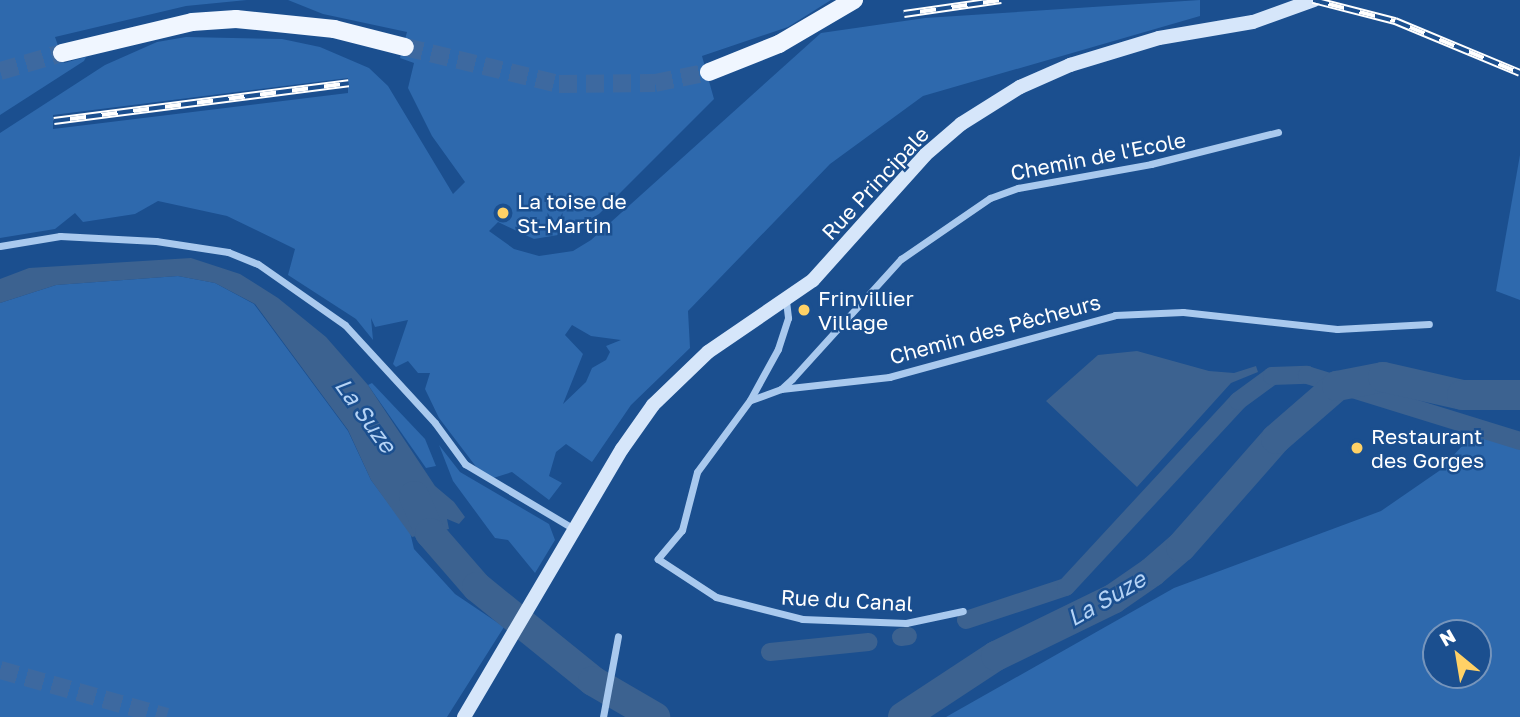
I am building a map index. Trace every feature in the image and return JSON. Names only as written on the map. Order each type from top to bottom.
[{"type":"main road","points":[[709,72],[779,44],[854,0]]},
{"type":"main road","name":"Rue Principale","points":[[464,717],[631,434],[663,394],[708,352],[786,301],[828,265],[925,155],[961,124],[1020,87],[1115,50],[1253,22],[1314,0]]},
{"type":"main road","points":[[62,53],[192,22],[236,19],[334,29],[405,47]]},
{"type":"street","name":"Chemin de l'Ecole","points":[[750,400],[780,389],[901,259],[990,198],[1018,188],[1151,164],[1278,132]]},
{"type":"street","points":[[0,246],[42,237],[79,236],[220,250],[268,270],[345,325],[435,423],[465,464],[574,529]]},
{"type":"street","points":[[750,400],[784,336],[786,301]]},
{"type":"street","name":"Chemin des Pêcheurs","points":[[780,389],[889,377],[1115,315],[1183,312],[1337,329],[1429,324]]},
{"type":"street","name":"Rue du Canal","points":[[750,400],[696,472],[682,530],[658,559],[716,597],[802,620],[906,623],[963,611]]},
{"type":"street","points":[[603,717],[618,636]]},
{"type":"shaded area","points":[[0,0],[247,0],[186,6],[55,37],[64,63],[86,57],[84,61],[0,115]]},
{"type":"shaded area","points":[[288,0],[831,0],[788,27],[702,56],[714,99],[599,214],[564,234],[534,239],[498,222],[489,231],[514,249],[539,256],[573,251],[591,240],[821,33],[925,18],[1200,0],[1200,16],[923,96],[830,164],[688,311],[690,348],[631,405],[592,462],[566,444],[556,452],[549,476],[562,483],[549,500],[512,472],[490,479],[477,468],[439,418],[425,389],[430,373],[418,373],[408,361],[396,367],[393,364],[408,320],[375,327],[371,318],[373,340],[356,319],[288,275],[295,249],[227,216],[158,201],[135,214],[83,222],[75,213],[55,229],[0,238],[0,133],[105,65],[157,42],[186,37],[282,39],[320,47],[369,68],[388,86],[453,194],[465,182],[432,136],[408,88],[414,63],[400,58],[407,32],[323,14]],"holes":[[[348,78],[348,93],[53,129],[53,115]],[[572,325],[591,336],[621,340],[606,346],[610,352],[606,360],[592,368],[586,382],[563,404],[583,354],[565,335]]]},
{"type":"shaded area","points":[[1520,155],[1520,300],[1496,291]]},
{"type":"shaded area","points":[[178,276],[215,283],[254,304],[348,431],[371,480],[410,532],[414,549],[455,594],[504,627],[447,717],[0,717],[0,303],[56,285]]},
{"type":"shaded area","points":[[372,383],[425,439],[436,466],[426,468],[368,385]]},
{"type":"shaded area","points":[[1466,434],[1520,448],[1520,717],[946,717],[1174,588],[1381,511],[1439,471],[1463,445]]},
{"type":"shaded area","points":[[439,445],[460,472],[549,524],[555,540],[535,573],[508,540],[495,538],[453,481]]},
{"type":"water","points":[[191,258],[240,274],[278,298],[326,337],[368,385],[435,486],[454,502],[465,517],[459,524],[447,519],[449,529],[412,537],[371,480],[348,430],[255,304],[215,283],[178,276],[56,285],[0,303],[0,279],[29,268]]},
{"type":"water","points":[[1137,351],[1209,371],[1234,373],[1256,366],[1258,372],[1231,383],[1137,487],[1046,401],[1098,355]]},
{"type":"waterway","points":[[966,620],[1066,587],[1238,401],[1272,376],[1307,375],[1520,441]]},
{"type":"waterway","name":"La Suze","points":[[903,717],[996,656],[1113,599],[1152,572],[1181,547],[1276,439],[1337,386],[1383,377],[1462,395],[1520,395]]},
{"type":"waterway","name":"La Suze","points":[[414,496],[430,533],[477,587],[593,681],[655,717]]},
{"type":"waterway","points":[[901,637],[908,636]]},
{"type":"waterway","points":[[770,652],[868,642]]},
{"type":"tunnel","points":[[405,47],[559,84],[655,83],[709,72]]},
{"type":"tunnel","points":[[0,71],[62,53]]},
{"type":"tunnel","points":[[0,670],[167,717]]},
{"type":"railway","points":[[904,14],[1001,0]]},
{"type":"railway","points":[[1313,0],[1395,21],[1520,73]]},
{"type":"railway","points":[[54,121],[349,83]]},
{"type":"place","name":"La toise de St-Martin","points":[[503,213]]},
{"type":"place","name":"Frinvillier Village","points":[[804,310]]},
{"type":"place","name":"Restaurant des Gorges","points":[[1357,448]]}]
